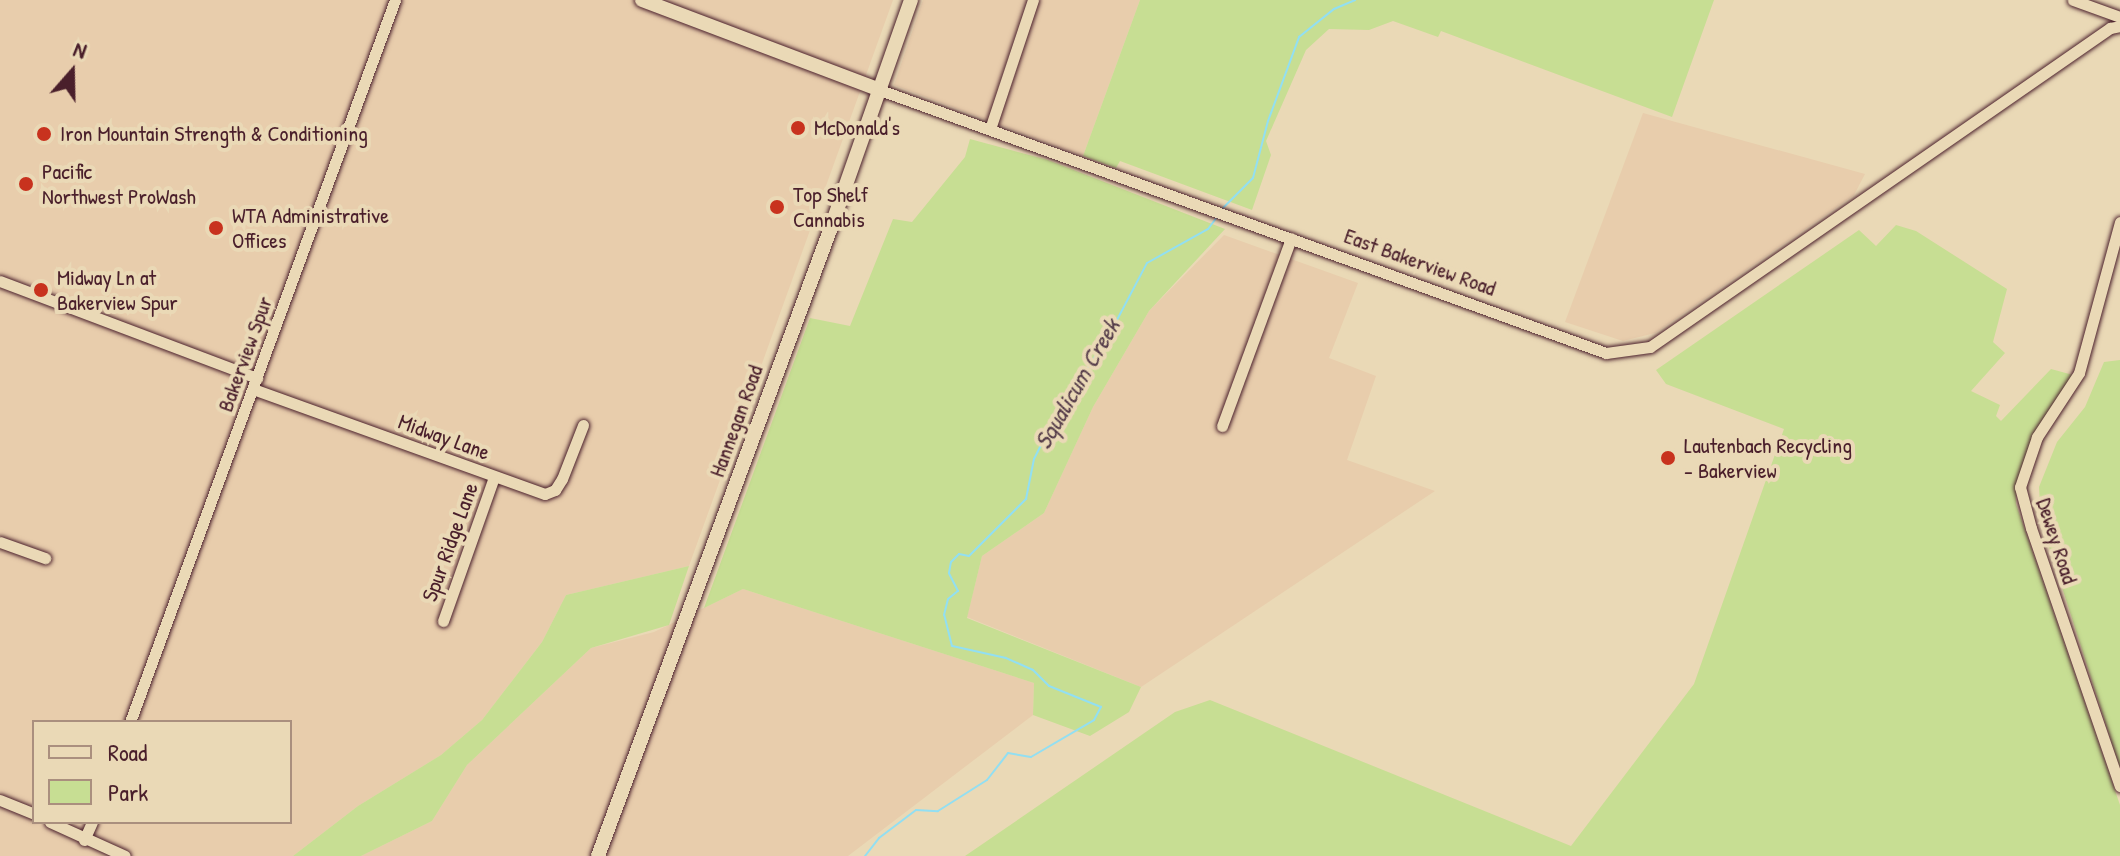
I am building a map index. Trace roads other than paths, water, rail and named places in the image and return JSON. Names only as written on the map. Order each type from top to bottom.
[{"type":"main road","name":"East Bakerview Road","points":[[642,0],[880,90]]},
{"type":"main road","name":"Hannegan Road","points":[[598,856],[911,0]]},
{"type":"street","name":"Bakerview Spur","points":[[132,720],[395,0]]},
{"type":"street","points":[[990,129],[1033,0]]},
{"type":"street","points":[[2073,0],[2120,17]]},
{"type":"street","name":"East Bakerview Road","points":[[880,90],[1606,353],[1650,347],[2110,28],[2120,26]]},
{"type":"street","name":"Dewey Road","points":[[2120,222],[2079,373],[2037,437],[2020,487],[2031,528],[2120,786]]},
{"type":"street","points":[[1222,426],[1291,238]]},
{"type":"street","name":"Midway Lane","points":[[0,281],[494,477],[545,494],[555,490],[583,425]]},
{"type":"street","name":"Spur Ridge Lane","points":[[443,621],[494,477]]},
{"type":"street","points":[[0,542],[45,558]]},
{"type":"street","points":[[0,800],[32,813]]},
{"type":"street","points":[[54,824],[125,856]]},
{"type":"street","points":[[84,840],[91,824]]},
{"type":"waterway","name":"Squalicum Creek","points":[[1223,208],[1253,178],[1268,121],[1299,37],[1334,9],[1355,0]]},
{"type":"waterway","name":"Squalicum Creek","points":[[865,856],[879,838],[916,810],[938,811],[987,780],[1008,753],[1031,757],[1094,720],[1101,707],[1049,686],[1033,670],[1006,658],[952,646],[944,615],[948,599],[958,591],[949,573],[951,562],[959,554],[969,556],[1026,499],[1034,459],[1053,421],[1109,335],[1147,263],[1208,229],[1217,217]]},
{"type":"place","name":"McDonald's","points":[[798,128]]},
{"type":"place","name":"Iron Mountain Strength & Conditioning","points":[[44,134]]},
{"type":"place","name":"Pacific Northwest ProWash","points":[[26,184]]},
{"type":"place","name":"Top Shelf Cannabis","points":[[777,207]]},
{"type":"place","name":"WTA Administrative Offices","points":[[216,228]]},
{"type":"place","name":"Midway Ln at Bakerview Spur","points":[[41,290]]},
{"type":"place","name":"Lautenbach Recycling - Bakerview","points":[[1668,458]]}]
